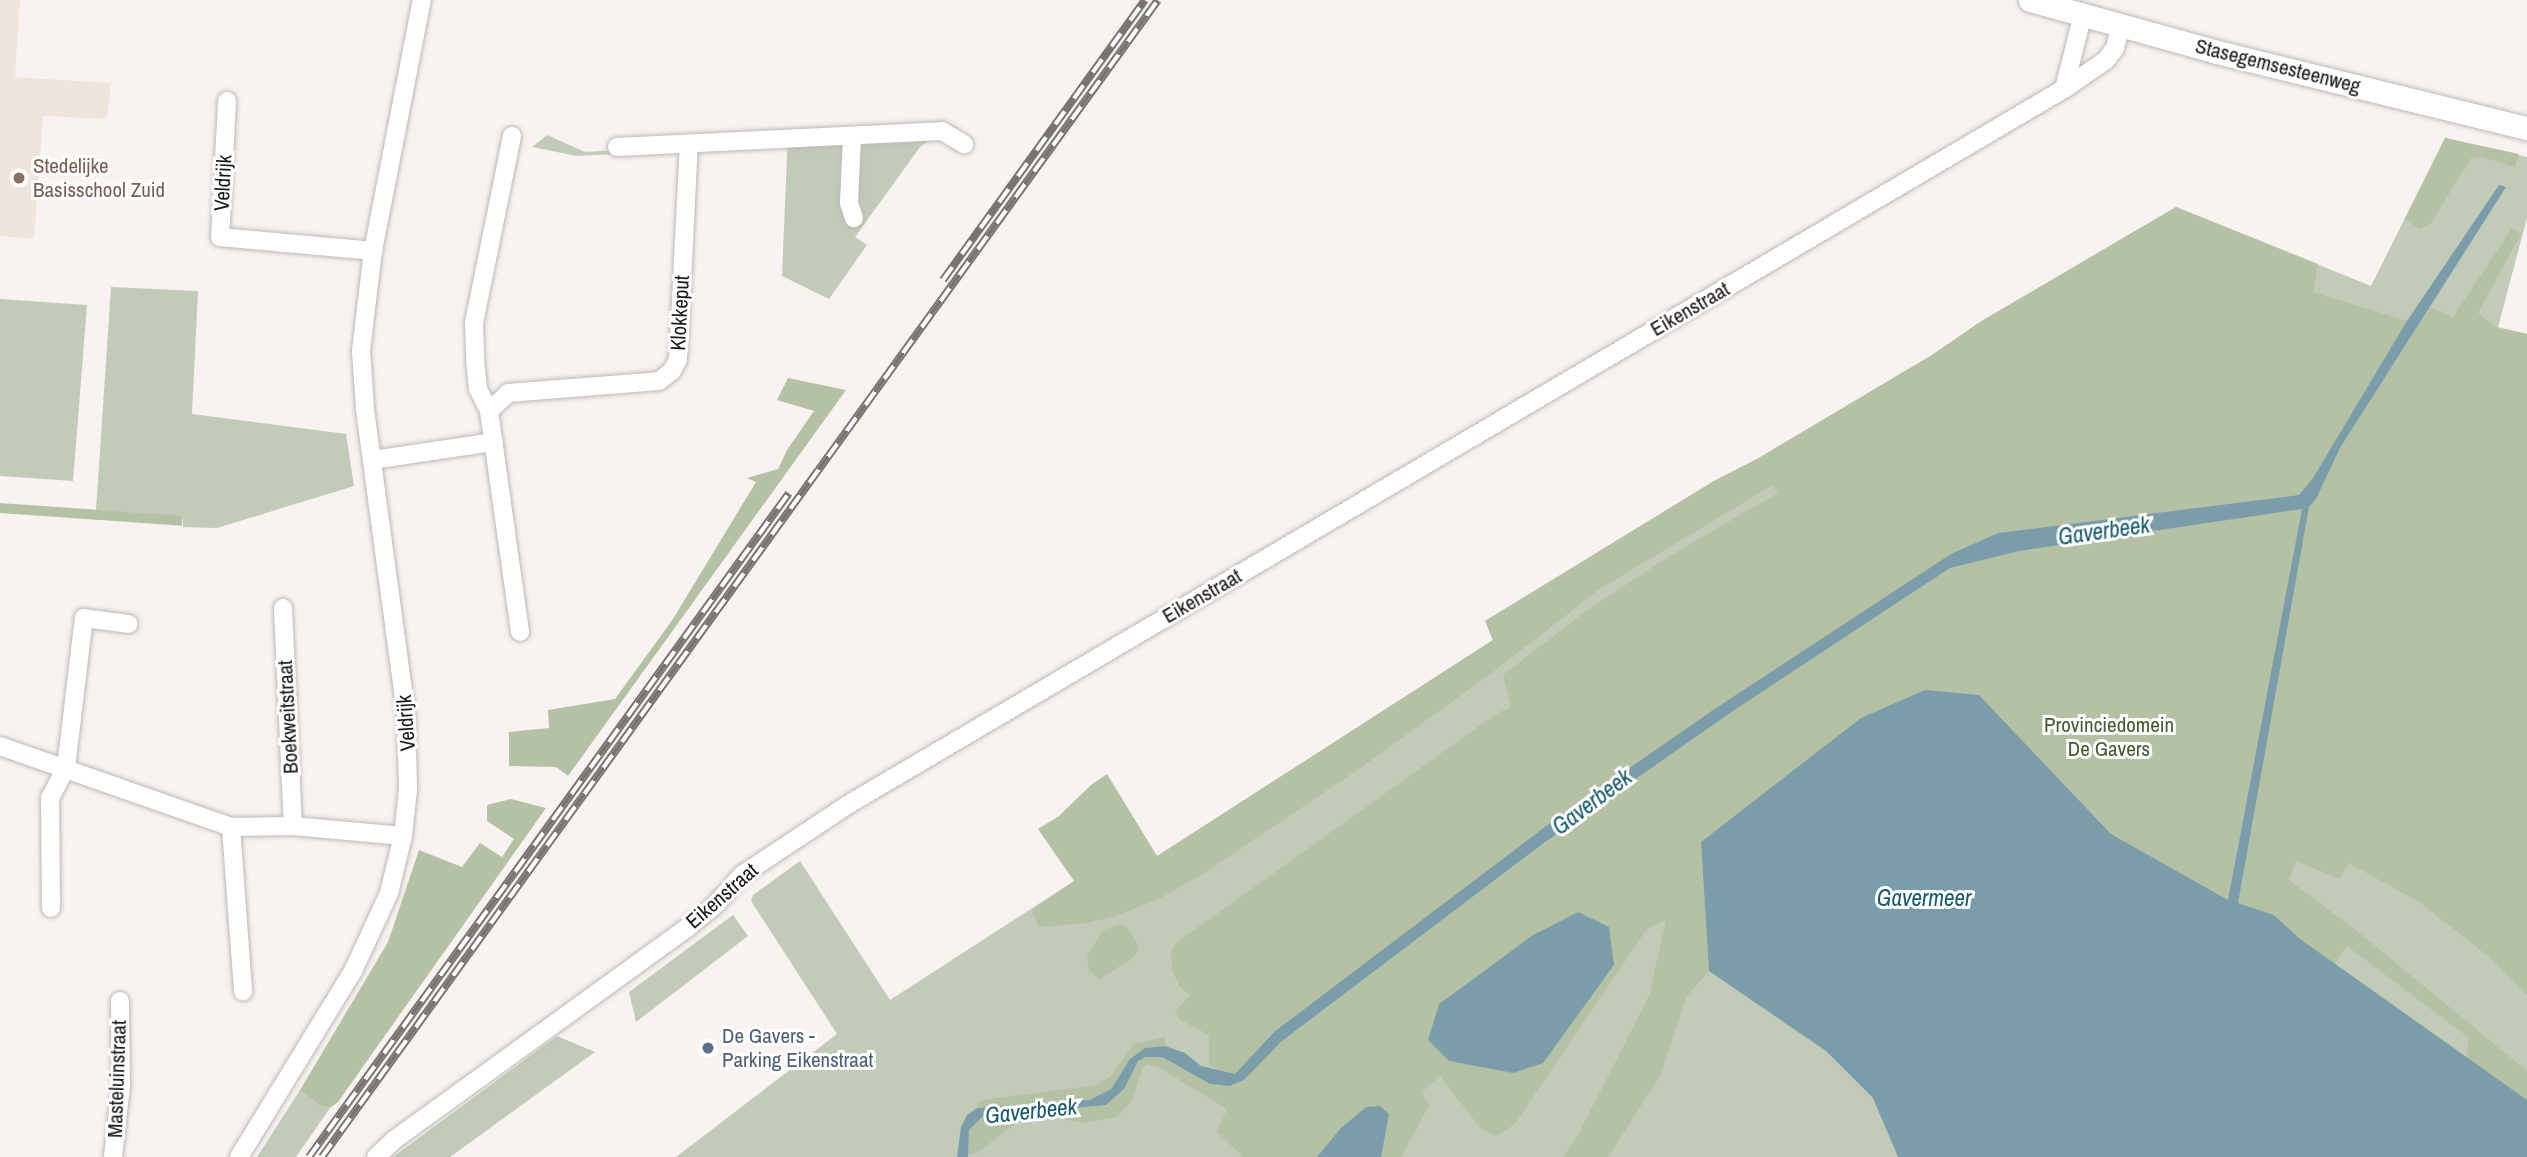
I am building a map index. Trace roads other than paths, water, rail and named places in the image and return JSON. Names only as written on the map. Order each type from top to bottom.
[{"type":"street","name":"Veldrijk","points":[[239,1157],[353,971],[389,893],[403,836],[408,789],[406,713],[372,460],[361,351],[373,251],[422,0]]},
{"type":"street","name":"Stasegemsesteenweg","points":[[2030,0],[2242,58],[2527,128]]},
{"type":"street","points":[[2064,89],[2083,14]]},
{"type":"street","name":"Eikenstraat","points":[[376,1157],[394,1140],[688,927],[716,904],[742,875],[849,804],[2064,89],[2105,60],[2115,48],[2121,24]]},
{"type":"street","name":"Veldrijk","points":[[227,101],[220,237],[373,251]]},
{"type":"street","points":[[617,147],[942,131],[964,144]]},
{"type":"street","points":[[512,136],[474,323],[478,389],[489,411],[520,632]]},
{"type":"street","points":[[852,137],[849,203],[854,218]]},
{"type":"street","name":"Klokkeput","points":[[489,411],[508,393],[659,381],[672,371],[678,359],[689,144]]},
{"type":"street","points":[[372,460],[494,442]]},
{"type":"street","name":"Boekweitstraat","points":[[283,608],[293,826]]},
{"type":"street","points":[[51,908],[50,798],[66,768],[84,618],[129,624]]},
{"type":"street","points":[[0,746],[231,827],[293,826],[403,836]]},
{"type":"street","points":[[231,827],[243,992]]},
{"type":"street","name":"Masteluinstraat","points":[[113,1157],[121,1086],[120,1001]]},
{"type":"water","name":"Gavermeer","points":[[2499,185],[2506,187],[2340,448],[2316,499],[2309,507],[2238,903],[2274,915],[2300,939],[2527,1100],[2527,1157],[1898,1157],[1873,1098],[1826,1051],[1709,971],[1701,842],[1861,718],[1925,690],[1979,695],[2111,834],[2228,900],[2302,509],[2019,551],[1950,568],[1733,711],[1544,843],[1282,1041],[1244,1080],[1229,1086],[1210,1084],[1162,1057],[1146,1057],[1138,1061],[1124,1089],[1106,1105],[983,1116],[969,1130],[968,1157],[957,1157],[961,1127],[967,1115],[977,1108],[1090,1100],[1111,1089],[1130,1059],[1145,1048],[1165,1046],[1185,1053],[1201,1066],[1235,1074],[1274,1032],[1546,826],[1716,708],[1951,554],[1998,533],[2299,495],[2313,478],[2407,321]]},
{"type":"water","points":[[1578,912],[1609,927],[1614,965],[1543,1063],[1513,1073],[1449,1061],[1428,1040],[1439,1004],[1533,935]]},
{"type":"water","points":[[1380,1106],[1389,1114],[1381,1157],[1317,1157],[1341,1128],[1366,1107]]},
{"type":"railway","points":[[943,280],[1145,0]]},
{"type":"railway","points":[[322,1157],[1158,0]]},
{"type":"railway","points":[[309,1157],[789,493]]},
{"type":"place","name":"Stedelijke Basisschool Zuid","points":[[19,178]]},
{"type":"place","name":"De Gavers - Parking Eikenstraat","points":[[708,1048]]},
{"type":"water label","name":"Gaverbeek","points":[[2104,531]]},
{"type":"water label","name":"Gaverbeek","points":[[1592,802]]},
{"type":"water label","name":"Gaverbeek","points":[[1031,1111]]},
{"type":"park label","name":"Provinciedomein De Gavers","points":[[2109,737]]}]
